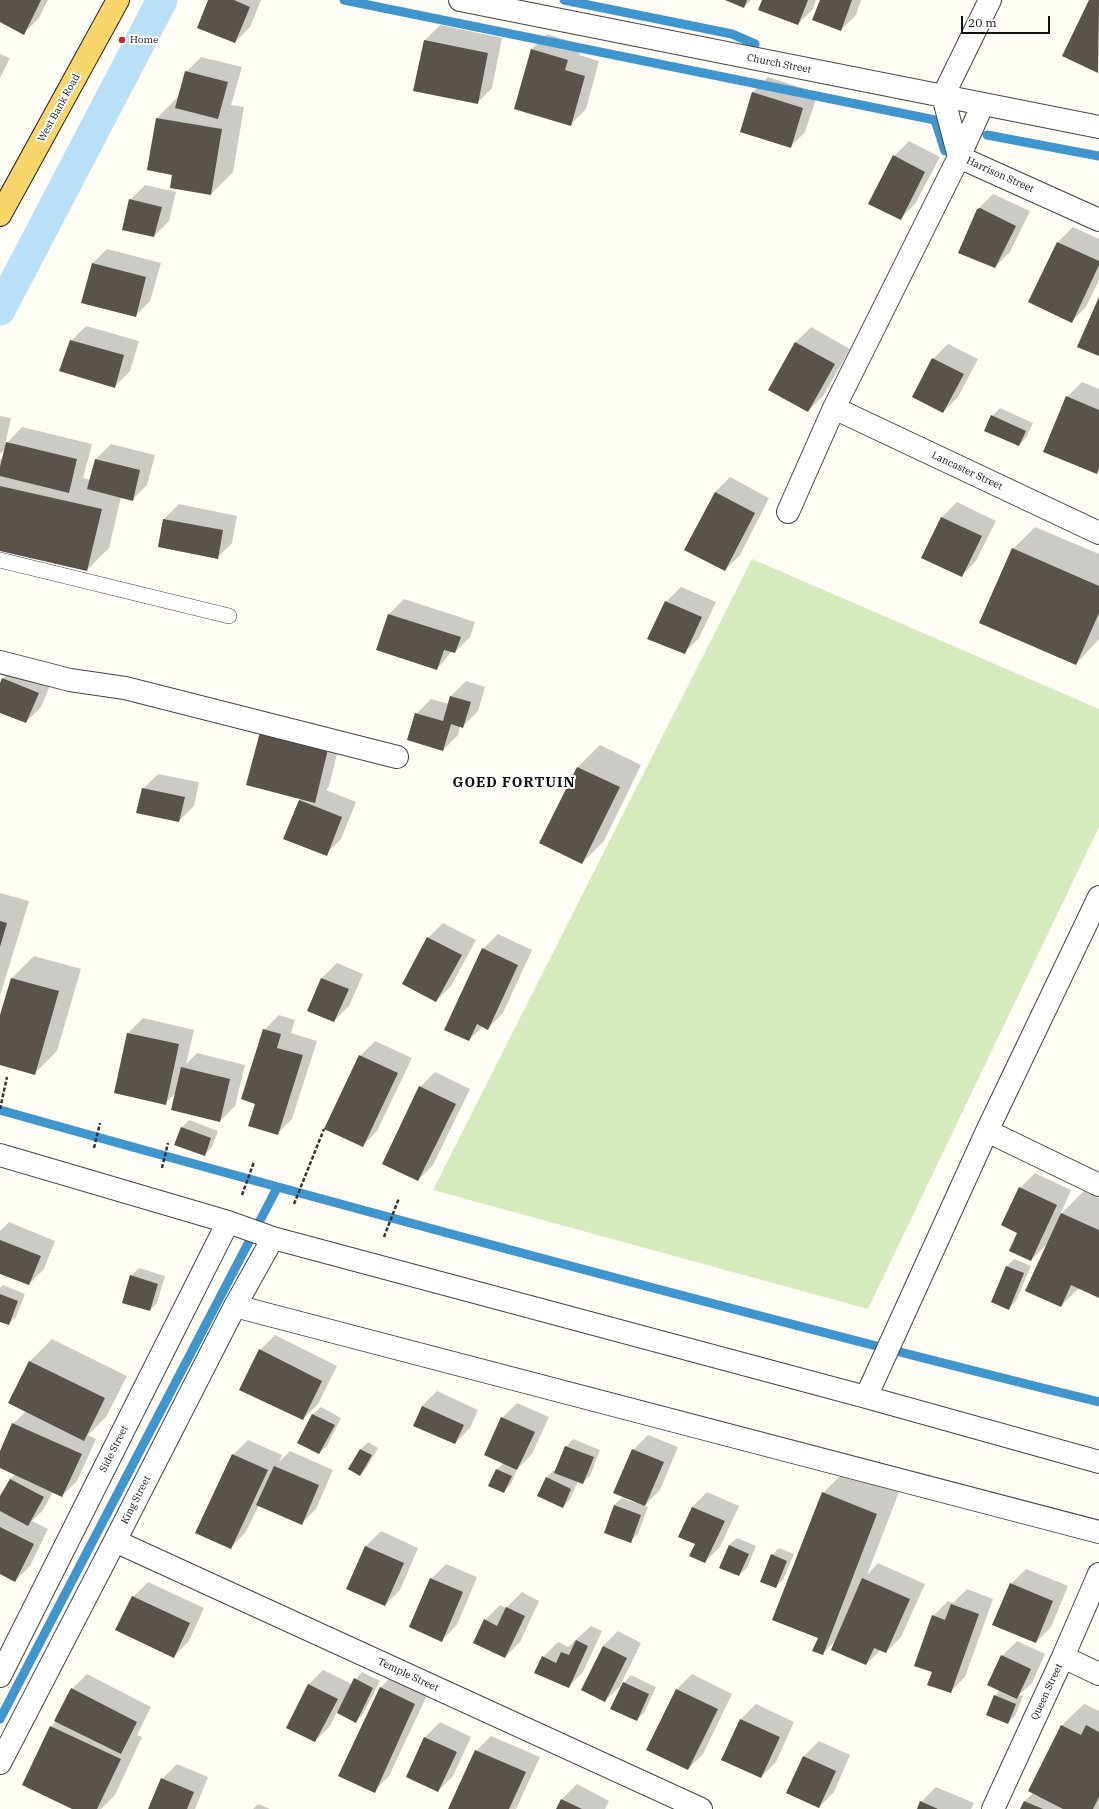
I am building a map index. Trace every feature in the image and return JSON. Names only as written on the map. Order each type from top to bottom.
[{"type":"main road","name":"West Bank Road","points":[[0,215],[118,0]]},
{"type":"street","name":"Church Street","points":[[460,0],[1099,127]]},
{"type":"street","points":[[943,96],[990,0]]},
{"type":"street","name":"Harrison Street","points":[[943,96],[959,157],[1099,220]]},
{"type":"street","points":[[788,512],[834,408],[959,157],[983,104]]},
{"type":"street","name":"Lancaster Street","points":[[834,408],[1099,533]]},
{"type":"street","points":[[0,662],[70,680],[125,688],[397,756]]},
{"type":"street","points":[[866,1397],[987,1131],[1099,897]]},
{"type":"street","points":[[987,1131],[1099,1185]]},
{"type":"street","points":[[0,1155],[228,1222],[273,1238],[866,1397],[1099,1462]]},
{"type":"street","name":"Side Street","points":[[0,1676],[228,1222]]},
{"type":"street","name":"King Street","points":[[0,1763],[235,1306],[273,1238]]},
{"type":"street","points":[[235,1306],[1099,1532]]},
{"type":"street","name":"Temple Street","points":[[115,1541],[701,1809]]},
{"type":"street","name":"Queen Street","points":[[993,1809],[1063,1657],[1099,1574]]},
{"type":"street","points":[[1063,1657],[1099,1674]]},
{"type":"lane","points":[[0,560],[229,616]]},
{"type":"path","points":[[0,1109],[7,1077]]},
{"type":"path","points":[[94,1148],[100,1123]]},
{"type":"path","points":[[294,1204],[324,1129]]},
{"type":"path","points":[[162,1168],[168,1143]]},
{"type":"path","points":[[242,1195],[254,1162]]},
{"type":"path","points":[[384,1237],[399,1198]]},
{"type":"green space","points":[[752,559],[1099,709],[1099,827],[868,1309],[433,1190]]},
{"type":"building","points":[[0,0],[41,0],[24,35],[0,22]]},
{"type":"building","points":[[208,0],[234,0],[250,7],[235,43],[197,28]]},
{"type":"building","points":[[725,0],[747,0],[744,8]]},
{"type":"building","points":[[762,0],[808,0],[798,25],[758,10]]},
{"type":"building","points":[[820,0],[852,0],[841,31],[812,20]]},
{"type":"building","points":[[1089,0],[1099,0],[1098,73],[1062,56]]},
{"type":"building","points":[[424,40],[488,53],[478,104],[413,91]]},
{"type":"building","points":[[531,49],[568,60],[565,70],[585,76],[571,126],[514,109]]},
{"type":"building","points":[[185,71],[228,82],[218,119],[175,108]]},
{"type":"building","points":[[752,92],[803,108],[791,148],[740,132]]},
{"type":"building","points":[[156,118],[222,129],[211,195],[170,188],[172,175],[147,170]]},
{"type":"building","points":[[893,155],[925,172],[901,220],[868,204]]},
{"type":"building","points":[[129,199],[162,207],[154,237],[122,230]]},
{"type":"building","points":[[980,208],[1016,226],[995,268],[958,253],[977,209]]},
{"type":"building","points":[[1057,242],[1099,261],[1099,265],[1072,323],[1028,302]]},
{"type":"building","points":[[92,263],[146,277],[136,317],[81,303]]},
{"type":"building","points":[[1099,297],[1099,356],[1077,347]]},
{"type":"building","points":[[70,340],[124,355],[115,388],[59,371]]},
{"type":"building","points":[[795,342],[835,364],[808,412],[768,390]]},
{"type":"building","points":[[932,358],[964,374],[943,413],[912,397]]},
{"type":"building","points":[[1066,396],[1099,410],[1099,468],[1097,474],[1043,452]]},
{"type":"building","points":[[991,415],[1026,431],[1019,446],[984,431]]},
{"type":"building","points":[[6,442],[77,459],[69,493],[0,476],[0,467]]},
{"type":"building","points":[[95,459],[140,470],[133,501],[87,489]]},
{"type":"building","points":[[0,486],[102,509],[87,571],[0,551]]},
{"type":"building","points":[[715,492],[755,513],[725,571],[684,550]]},
{"type":"building","points":[[941,517],[982,536],[962,577],[921,558]]},
{"type":"building","points":[[163,519],[223,530],[218,559],[158,547]]},
{"type":"building","points":[[1012,548],[1099,586],[1099,613],[1076,665],[979,623]]},
{"type":"building","points":[[665,601],[702,617],[685,654],[647,639]]},
{"type":"building","points":[[388,614],[461,637],[455,653],[444,650],[437,670],[376,650]]},
{"type":"building","points":[[2,678],[39,693],[26,723],[0,713],[0,683]]},
{"type":"building","points":[[450,696],[471,702],[463,728],[451,724],[443,751],[407,740],[415,713],[443,721]]},
{"type":"building","points":[[260,732],[328,749],[315,803],[246,785]]},
{"type":"building","points":[[577,767],[620,787],[582,864],[539,843]]},
{"type":"building","points":[[142,788],[185,797],[179,822],[136,813]]},
{"type":"building","points":[[299,800],[342,817],[327,856],[283,839]]},
{"type":"building","points":[[0,921],[7,923],[0,947]]},
{"type":"building","points":[[427,937],[462,955],[436,1002],[402,984]]},
{"type":"building","points":[[482,948],[518,965],[488,1030],[477,1024],[469,1041],[444,1030]]},
{"type":"building","points":[[11,978],[59,991],[35,1075],[0,1065],[0,1015]]},
{"type":"building","points":[[321,978],[349,989],[334,1022],[307,1011]]},
{"type":"building","points":[[263,1029],[281,1034],[277,1048],[303,1055],[278,1135],[248,1126],[255,1104],[241,1099]]},
{"type":"building","points":[[127,1033],[179,1044],[166,1105],[114,1093]]},
{"type":"building","points":[[359,1055],[398,1073],[363,1147],[324,1129]]},
{"type":"building","points":[[181,1067],[230,1079],[220,1122],[171,1110]]},
{"type":"building","points":[[419,1086],[456,1104],[418,1181],[382,1164]]},
{"type":"building","points":[[181,1127],[211,1138],[205,1156],[174,1145]]},
{"type":"building","points":[[1019,1187],[1057,1205],[1031,1261],[1009,1251],[1017,1233],[1001,1225]]},
{"type":"building","points":[[1061,1213],[1099,1230],[1099,1298],[1071,1285],[1061,1307],[1025,1291]]},
{"type":"building","points":[[0,1240],[41,1256],[29,1285],[0,1274]]},
{"type":"building","points":[[1006,1266],[1024,1273],[1009,1310],[991,1302]]},
{"type":"building","points":[[130,1275],[158,1284],[150,1311],[122,1303]]},
{"type":"building","points":[[0,1294],[18,1301],[9,1325],[0,1322]]},
{"type":"building","points":[[259,1349],[322,1381],[303,1420],[239,1390]]},
{"type":"building","points":[[29,1361],[105,1398],[84,1441],[8,1403]]},
{"type":"building","points":[[422,1406],[464,1425],[455,1444],[413,1426]]},
{"type":"building","points":[[312,1414],[335,1425],[319,1454],[297,1443]]},
{"type":"building","points":[[501,1417],[535,1432],[517,1470],[484,1455]]},
{"type":"building","points":[[12,1423],[82,1454],[62,1497],[0,1468],[0,1451]]},
{"type":"building","points":[[565,1446],[594,1457],[583,1484],[554,1473]]},
{"type":"building","points":[[360,1449],[372,1455],[360,1476],[348,1469]]},
{"type":"building","points":[[632,1449],[664,1462],[645,1506],[613,1493]]},
{"type":"building","points":[[232,1454],[268,1470],[231,1549],[195,1533]]},
{"type":"building","points":[[274,1466],[319,1485],[302,1525],[256,1505]]},
{"type":"building","points":[[496,1469],[512,1476],[504,1493],[488,1486]]},
{"type":"building","points":[[546,1477],[571,1489],[563,1508],[537,1496]]},
{"type":"building","points":[[10,1479],[44,1497],[28,1526],[0,1511],[0,1496]]},
{"type":"building","points":[[822,1492],[877,1514],[823,1655],[812,1651],[818,1638],[772,1620]]},
{"type":"building","points":[[614,1505],[641,1515],[631,1543],[604,1533]]},
{"type":"building","points":[[692,1507],[725,1521],[705,1563],[689,1556],[695,1544],[678,1537]]},
{"type":"building","points":[[0,1527],[34,1544],[15,1582],[0,1574]]},
{"type":"building","points":[[729,1545],[749,1554],[739,1576],[719,1568]]},
{"type":"building","points":[[365,1546],[404,1563],[385,1606],[346,1589]]},
{"type":"building","points":[[771,1554],[787,1561],[776,1588],[760,1582]]},
{"type":"building","points":[[430,1578],[463,1592],[442,1642],[409,1627]]},
{"type":"building","points":[[862,1578],[910,1599],[886,1653],[874,1648],[866,1665],[831,1650]]},
{"type":"building","points":[[1010,1583],[1053,1601],[1036,1643],[992,1625]]},
{"type":"building","points":[[132,1596],[190,1623],[174,1658],[115,1630]]},
{"type":"building","points":[[951,1604],[979,1614],[951,1693],[927,1685],[932,1672],[914,1666],[932,1615],[945,1620]]},
{"type":"building","points":[[506,1607],[525,1616],[505,1658],[473,1643],[484,1619],[497,1626]]},
{"type":"building","points":[[576,1640],[588,1646],[569,1688],[534,1673],[542,1656],[556,1663],[561,1652],[569,1655]]},
{"type":"building","points":[[603,1646],[627,1658],[605,1702],[581,1690]]},
{"type":"building","points":[[1001,1655],[1031,1669],[1017,1699],[987,1685]]},
{"type":"building","points":[[354,1678],[373,1688],[356,1723],[337,1713]]},
{"type":"building","points":[[623,1682],[649,1694],[637,1721],[610,1709]]},
{"type":"building","points":[[308,1684],[338,1699],[315,1742],[286,1728]]},
{"type":"building","points":[[380,1687],[415,1704],[375,1793],[338,1776]]},
{"type":"building","points":[[71,1688],[137,1722],[121,1754],[54,1721]]},
{"type":"building","points":[[676,1689],[718,1709],[688,1770],[646,1750]]},
{"type":"building","points":[[994,1695],[1016,1704],[1008,1724],[986,1715]]},
{"type":"building","points":[[740,1719],[780,1737],[761,1778],[721,1760]]},
{"type":"building","points":[[1061,1725],[1081,1735],[1086,1725],[1099,1732],[1099,1797],[1093,1809],[1063,1809],[1028,1791]]},
{"type":"building","points":[[50,1726],[121,1759],[97,1809],[72,1809],[22,1785]]},
{"type":"building","points":[[424,1737],[457,1752],[438,1792],[406,1777]]},
{"type":"building","points":[[475,1750],[526,1772],[509,1809],[448,1809]]},
{"type":"building","points":[[803,1756],[836,1771],[819,1808],[786,1793]]},
{"type":"building","points":[[161,1778],[194,1792],[187,1809],[148,1809]]},
{"type":"building","points":[[561,1799],[582,1809],[556,1809]]},
{"type":"building","points":[[920,1801],[938,1809],[917,1809]]},
{"type":"building","points":[[1024,1801],[1043,1809],[1020,1809]]},
{"type":"waterway","points":[[0,310],[162,0]]},
{"type":"waterway","points":[[344,0],[935,120],[945,151]]},
{"type":"waterway","points":[[564,0],[732,34],[755,44]]},
{"type":"waterway","points":[[987,135],[1099,156]]},
{"type":"waterway","points":[[0,1110],[548,1260],[961,1368],[1099,1402]]},
{"type":"waterway","points":[[0,1719],[277,1188]]},
{"type":"place","name":"Home","points":[[122,40]]},
{"type":"district","name":"GOED FORTUIN","points":[[514,783]]}]
